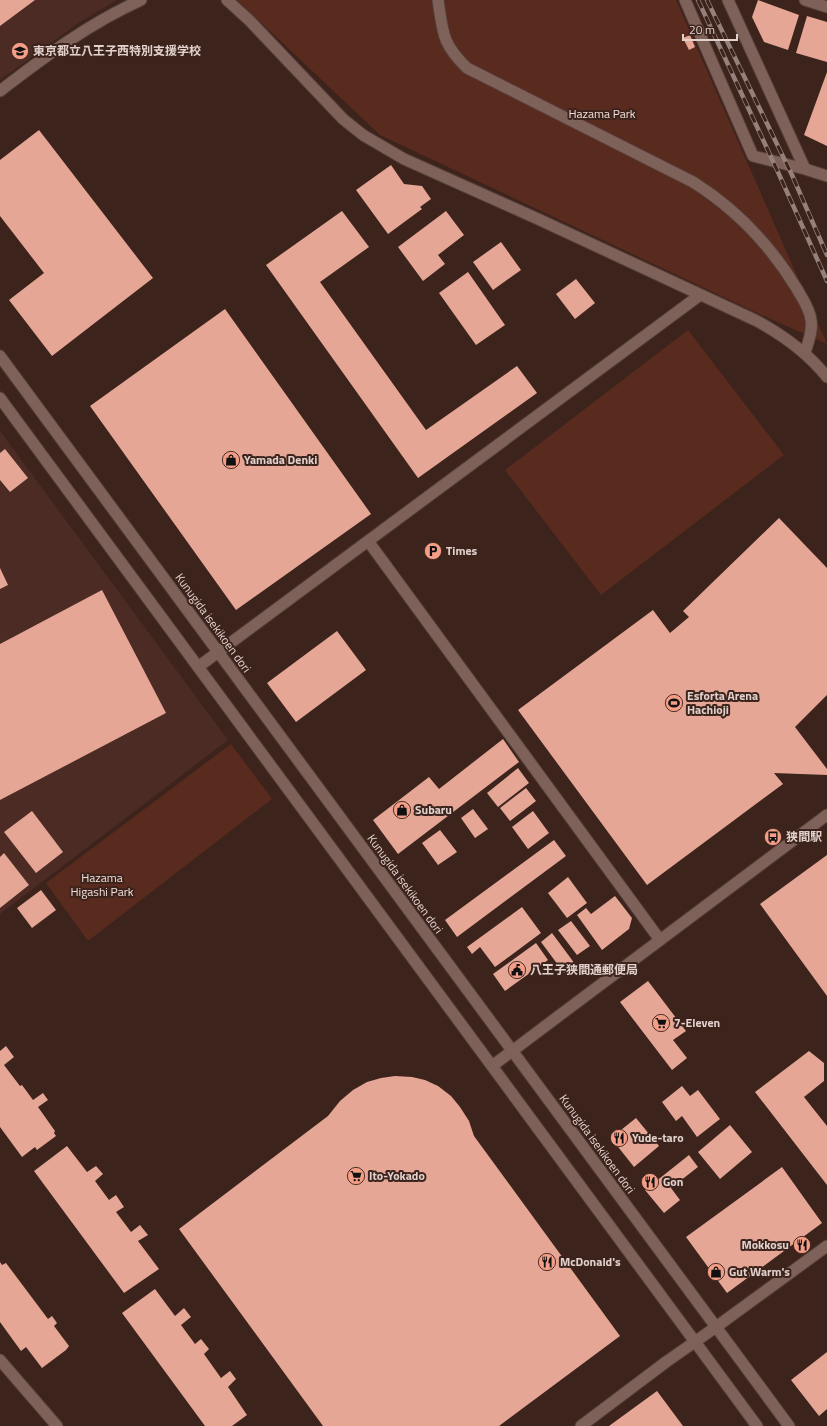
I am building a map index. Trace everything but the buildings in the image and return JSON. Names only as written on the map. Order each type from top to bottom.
[{"type":"street","points":[[0,91],[90,27],[120,9],[141,0]]},
{"type":"street","points":[[227,0],[250,21],[343,119],[363,135],[404,159],[538,219],[769,328],[783,336],[805,353],[827,377]]},
{"type":"street","points":[[438,0],[443,33],[448,48],[467,68],[693,182],[712,194],[756,234],[789,275],[804,301],[811,319],[811,331],[805,353]]},
{"type":"street","points":[[685,0],[753,156],[827,176]]},
{"type":"street","points":[[728,0],[805,169]]},
{"type":"street","points":[[805,0],[827,7]]},
{"type":"street","points":[[198,667],[700,295]]},
{"type":"street","name":"Kunugida isekikoen dori","points":[[0,356],[789,1426]]},
{"type":"street","points":[[0,398],[757,1426]]},
{"type":"street","points":[[368,541],[660,940]]},
{"type":"street","points":[[492,1066],[827,815]]},
{"type":"street","points":[[581,1426],[666,1362],[827,1246]]},
{"type":"street","points":[[0,1360],[57,1426]]},
{"type":"shaded area","name":"東京都立八王子西特別支援学校","points":[[0,0],[117,0],[80,22],[0,80]]},
{"type":"shaded area","points":[[0,431],[228,740],[0,914]]},
{"type":"green space","name":"Hazama Park","points":[[237,0],[676,0],[827,344],[753,311],[380,135]]},
{"type":"green space","points":[[688,330],[784,455],[601,595],[505,470]]},
{"type":"green space","name":"Hazama Higashi Park","points":[[231,744],[272,799],[88,941],[46,883]]},
{"type":"railway","points":[[698,0],[827,281]]},
{"type":"railway","points":[[707,0],[792,175],[827,255]]},
{"type":"place","name":"東京都立八王子西特別支援学校","points":[[20,51]]},
{"type":"place","name":"Yamada Denki","points":[[231,460]]},
{"type":"place","name":"Times","points":[[433,551]]},
{"type":"place","name":"Esforta Arena Hachioji","points":[[674,703]]},
{"type":"place","name":"Subaru","points":[[402,810]]},
{"type":"place","name":"狭間駅","points":[[773,837]]},
{"type":"place","name":"八王子狭間通郵便局","points":[[517,970]]},
{"type":"place","name":"7-Eleven","points":[[661,1023]]},
{"type":"place","name":"Yude-taro","points":[[619,1138]]},
{"type":"place","name":"Ito-Yokado","points":[[356,1176]]},
{"type":"place","name":"Gon","points":[[650,1182]]},
{"type":"place","name":"Mokkosu","points":[[802,1245]]},
{"type":"place","name":"McDonald's","points":[[547,1262]]},
{"type":"place","name":"Gut Warm's","points":[[716,1272]]}]
